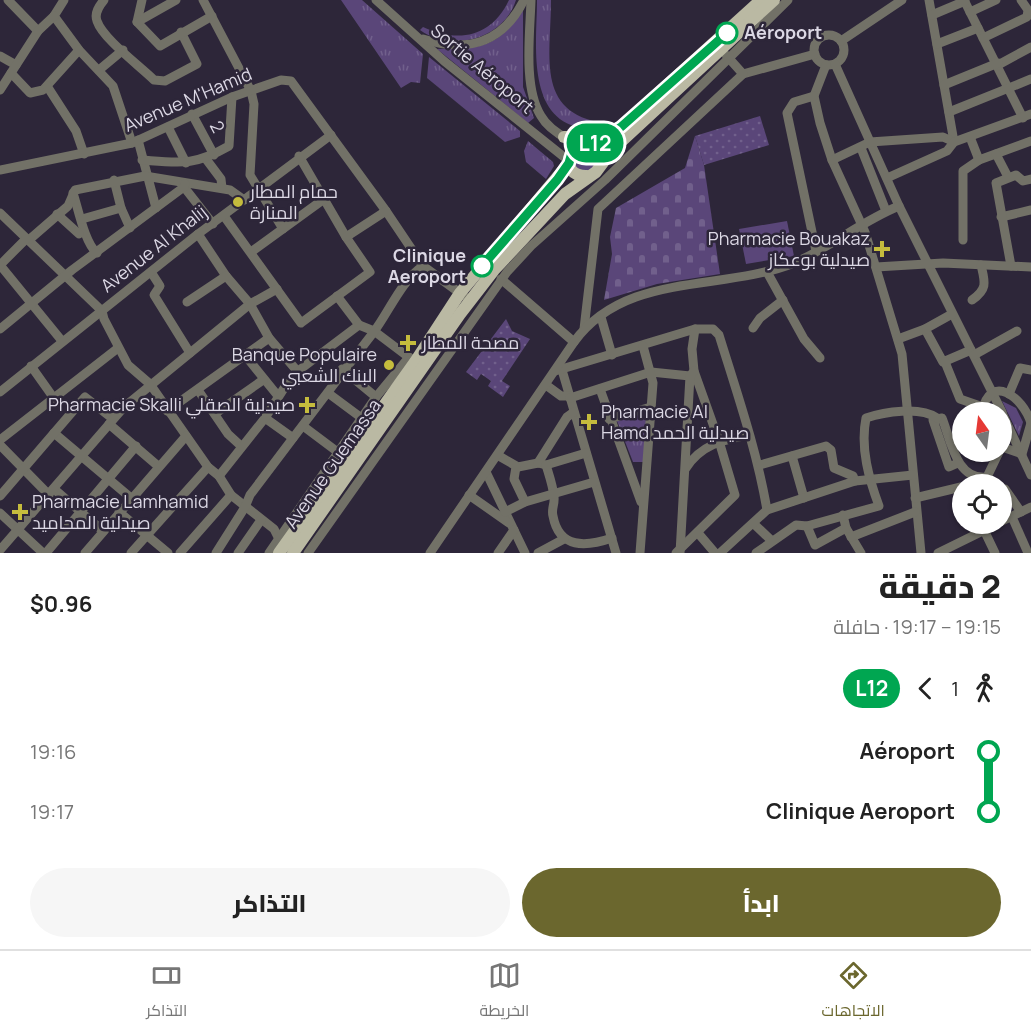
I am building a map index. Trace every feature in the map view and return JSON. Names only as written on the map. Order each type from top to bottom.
[{"type":"main road","points":[[760,0],[722,50],[610,134],[571,153],[569,162],[575,174],[587,176],[596,172],[600,164],[722,50],[774,0]]},
{"type":"main road","points":[[564,137],[610,134]]},
{"type":"main road","points":[[584,146],[598,153],[600,164]]},
{"type":"main road","name":"Avenue Guemassa","points":[[294,544],[465,297],[569,162]]},
{"type":"main road","name":"Avenue Guemassa","points":[[294,544],[412,359],[465,297],[565,194],[587,176]]},
{"type":"street","points":[[8,0],[38,31]]},
{"type":"street","points":[[0,90],[38,31],[54,16],[64,0]]},
{"type":"street","points":[[104,0],[96,10],[96,21],[154,80],[165,81],[197,64],[181,33]]},
{"type":"street","points":[[137,22],[142,0]]},
{"type":"street","points":[[137,22],[176,0]]},
{"type":"street","points":[[203,0],[251,91],[254,104],[249,170],[251,180],[284,229]]},
{"type":"street","name":"Sortie Aéroport","points":[[376,0],[417,37],[569,162]]},
{"type":"street","points":[[417,37],[448,46],[477,43],[499,32],[524,0]]},
{"type":"street","points":[[531,0],[530,64],[533,96],[543,118],[564,137],[584,146]]},
{"type":"street","points":[[269,553],[294,544],[501,279],[531,246],[605,180],[722,50],[788,0]]},
{"type":"street","points":[[841,41],[902,0]]},
{"type":"street","points":[[929,0],[954,142]]},
{"type":"street","points":[[970,12],[996,0]]},
{"type":"street","points":[[983,38],[1030,14],[1021,0]]},
{"type":"street","points":[[886,178],[947,151],[954,142],[1027,116],[1009,88],[965,1],[932,15]]},
{"type":"street","points":[[54,16],[79,50],[113,86],[142,160],[156,208]]},
{"type":"street","points":[[137,22],[160,46],[212,16]]},
{"type":"street","points":[[937,44],[978,28]]},
{"type":"street","points":[[841,41],[829,35],[821,38],[815,45],[814,54],[817,60],[830,64],[997,402]]},
{"type":"street","points":[[816,251],[788,113],[794,102],[813,96],[830,64],[842,56],[841,41]]},
{"type":"street","points":[[944,85],[998,64],[1031,47]]},
{"type":"street","points":[[0,56],[14,69],[30,93],[43,90],[79,50]]},
{"type":"street","points":[[99,70],[123,50]]},
{"type":"street","points":[[722,50],[743,74]]},
{"type":"street","points":[[584,329],[595,216],[600,205],[743,74],[814,54]]},
{"type":"street","points":[[949,112],[1031,79]]},
{"type":"street","name":"Avenue M'Hamid","points":[[0,170],[84,154],[135,141],[232,97],[281,80],[295,83],[331,135]]},
{"type":"street","points":[[47,86],[76,131],[84,154]]},
{"type":"street","points":[[813,96],[832,160],[865,232],[902,354],[915,513],[921,553]]},
{"type":"street","points":[[142,160],[186,163],[210,157],[229,146],[232,97]]},
{"type":"street","name":"2","points":[[192,114],[222,188]]},
{"type":"street","points":[[168,127],[186,163]]},
{"type":"street","points":[[331,135],[423,266],[465,297]]},
{"type":"street","name":"Avenue Al Khalij","points":[[3,389],[198,234],[299,156],[331,135]]},
{"type":"street","points":[[832,160],[870,142],[943,137],[954,142]]},
{"type":"street","points":[[970,137],[979,160]]},
{"type":"street","points":[[963,240],[963,171],[979,160],[1031,141]]},
{"type":"street","points":[[861,148],[886,211]]},
{"type":"street","points":[[996,154],[1008,177]]},
{"type":"street","points":[[224,216],[301,322],[370,272],[346,237],[299,156]]},
{"type":"street","points":[[1011,266],[996,183],[1017,175],[1025,181],[1031,179]]},
{"type":"street","points":[[63,341],[0,265],[57,213],[68,206],[73,193],[79,188],[145,176],[185,186],[222,188],[234,192],[244,200]]},
{"type":"street","points":[[114,180],[121,208],[130,228]]},
{"type":"street","points":[[0,329],[95,251],[130,228],[185,186]]},
{"type":"street","points":[[185,186],[213,224]]},
{"type":"street","points":[[73,193],[82,219],[82,232]]},
{"type":"street","points":[[251,252],[324,199]]},
{"type":"street","points":[[430,553],[558,370],[574,342],[584,329],[600,317],[637,295],[767,272],[782,267],[816,251],[860,224],[899,206]]},
{"type":"street","points":[[82,219],[121,208]]},
{"type":"street","points":[[1001,217],[1031,210]]},
{"type":"street","points":[[346,237],[386,211]]},
{"type":"street","points":[[57,213],[82,232],[95,251]]},
{"type":"street","points":[[2,219],[28,239],[102,311],[128,365],[150,384],[167,411],[208,467],[219,476],[231,495],[294,544]]},
{"type":"street","points":[[198,234],[226,276],[250,304],[269,338],[298,372]]},
{"type":"street","points":[[876,267],[928,264],[1031,267]]},
{"type":"street","points":[[972,300],[983,292],[986,286],[981,264]]},
{"type":"street","points":[[216,553],[250,495],[328,393],[342,369],[423,266]]},
{"type":"street","points":[[778,287],[782,267]]},
{"type":"street","points":[[151,272],[160,287],[154,295],[190,353]]},
{"type":"street","points":[[767,272],[778,287],[804,339],[820,358]]},
{"type":"street","points":[[187,302],[226,276]]},
{"type":"street","points":[[501,279],[574,342]]},
{"type":"street","points":[[0,550],[111,422],[150,384],[250,304],[277,289]]},
{"type":"street","points":[[294,544],[339,453],[376,398],[412,359],[374,331],[359,325],[337,296]]},
{"type":"street","points":[[753,328],[760,318],[783,300]]},
{"type":"street","points":[[898,339],[925,330],[952,314]]},
{"type":"street","points":[[600,317],[612,355]]},
{"type":"street","points":[[219,476],[298,372],[359,325]]},
{"type":"street","points":[[558,370],[695,329],[709,327],[718,333],[748,435],[760,465],[767,510]]},
{"type":"street","points":[[679,553],[695,329]]},
{"type":"street","points":[[925,330],[945,362],[960,399],[966,402]]},
{"type":"street","points":[[945,362],[972,353],[1017,331]]},
{"type":"street","points":[[167,411],[269,338]]},
{"type":"street","points":[[640,553],[651,407],[651,372],[643,346]]},
{"type":"street","points":[[0,440],[118,348]]},
{"type":"street","points":[[244,354],[278,396]]},
{"type":"street","points":[[31,366],[53,397]]},
{"type":"street","points":[[1009,394],[1020,368],[1031,370]]},
{"type":"street","points":[[342,369],[376,398]]},
{"type":"street","points":[[558,370],[570,397],[616,553]]},
{"type":"street","points":[[546,386],[561,396],[570,397],[651,372],[692,373]]},
{"type":"street","points":[[679,553],[735,495],[719,441],[692,373]]},
{"type":"street","points":[[0,378],[3,389]]},
{"type":"street","points":[[216,413],[263,380]]},
{"type":"street","points":[[600,389],[609,419],[642,504]]},
{"type":"street","points":[[198,390],[216,413],[228,434],[242,447]]},
{"type":"street","points":[[985,402],[992,392],[1009,394],[1023,405],[1031,423],[1030,438],[1022,454]]},
{"type":"street","points":[[328,393],[363,418]]},
{"type":"street","points":[[0,496],[85,397],[158,466]]},
{"type":"street","points":[[609,419],[651,407]]},
{"type":"street","points":[[574,412],[567,417],[542,464],[554,494],[552,514],[556,529],[564,539],[594,549],[612,538]]},
{"type":"street","points":[[880,525],[879,506],[869,478],[865,450],[866,418],[908,412],[926,413],[937,418],[932,423],[949,467],[958,463],[975,474]]},
{"type":"street","points":[[265,418],[293,438]]},
{"type":"street","points":[[303,426],[339,453]]},
{"type":"street","points":[[54,433],[131,498]]},
{"type":"street","points":[[1012,434],[1031,475]]},
{"type":"street","points":[[686,468],[700,452],[719,441],[748,435]]},
{"type":"street","points":[[85,553],[186,436]]},
{"type":"street","points":[[0,445],[22,470],[81,512],[103,531]]},
{"type":"street","points":[[760,465],[828,446],[831,450],[834,468],[853,476],[855,481]]},
{"type":"street","points":[[0,513],[43,553],[136,447]]},
{"type":"street","points":[[1012,450],[1022,454]]},
{"type":"street","points":[[499,456],[516,467],[542,464],[586,453]]},
{"type":"street","points":[[792,456],[804,498]]},
{"type":"street","points":[[626,463],[645,464]]},
{"type":"street","points":[[131,553],[208,467]]},
{"type":"street","points":[[516,467],[514,479],[525,502]]},
{"type":"street","points":[[486,472],[525,553]]},
{"type":"street","points":[[720,553],[767,510],[855,481],[913,475]]},
{"type":"street","points":[[505,512],[525,502],[594,482]]},
{"type":"street","points":[[915,498],[952,489]]},
{"type":"street","points":[[180,553],[231,495]]},
{"type":"street","points":[[469,495],[512,527]]},
{"type":"street","points":[[1012,504],[1028,553]]},
{"type":"street","points":[[756,553],[796,525],[807,526],[843,514],[879,506]]},
{"type":"street","points":[[1012,516],[1031,507]]},
{"type":"street","points":[[119,512],[168,553]]},
{"type":"street","points":[[807,526],[815,545],[915,513]]},
{"type":"street","points":[[843,514],[848,533],[859,552]]},
{"type":"street","points":[[238,553],[261,520]]},
{"type":"street","points":[[754,524],[772,541]]},
{"type":"street","points":[[498,553],[512,527]]},
{"type":"street","points":[[698,533],[715,553]]},
{"type":"street","points":[[938,553],[976,534]]},
{"type":"street","points":[[986,534],[995,553]]},
{"type":"street","points":[[538,553],[564,539]]},
{"type":"green space","points":[[341,0],[362,0],[423,54],[420,83],[411,82],[401,88]]},
{"type":"green space","points":[[509,0],[516,0],[510,13],[489,33],[476,38],[461,41],[447,40],[433,37],[420,30],[423,27],[449,35],[472,34],[493,22],[502,13]]},
{"type":"green space","points":[[537,0],[551,0],[550,63],[552,82],[558,97],[570,110],[587,119],[612,124],[597,128],[576,127],[557,116],[547,104],[541,88],[536,52]]},
{"type":"green space","points":[[523,10],[523,87],[534,118],[528,123],[437,49],[475,47],[492,41],[508,29]]},
{"type":"green space","points":[[429,57],[520,131],[520,137],[505,142],[427,78]]},
{"type":"green space","points":[[760,116],[769,145],[704,165],[695,136]]},
{"type":"green space","points":[[695,136],[704,165],[720,274],[657,284],[604,300],[612,254],[610,237],[616,208],[685,168]]},
{"type":"green space","points":[[528,141],[553,162],[554,166],[546,179],[526,162],[524,151]]},
{"type":"green space","points":[[579,150],[590,150],[596,161],[594,167],[587,172],[575,168],[573,160]]},
{"type":"green space","points":[[787,221],[794,256],[746,264],[739,229]]},
{"type":"green space","points":[[506,319],[512,331],[530,339],[502,381],[510,386],[503,397],[488,386],[491,381],[481,374],[477,380],[466,372]]},
{"type":"green space","points":[[1012,406],[1016,408],[1023,422],[1019,436],[1012,422]]},
{"type":"green space","points":[[648,410],[643,462],[633,462],[617,421]]},
{"type":"bus line","name":"L12","points":[[482,266],[557,180],[569,163],[573,149],[583,145],[589,146],[621,127],[727,33]]},
{"type":"place","name":"Aéroport","points":[[727,33]]},
{"type":"place","name":"حمام المطار المنارة","points":[[238,202]]},
{"type":"place","name":"Pharmacie Bouakaz صيدلية بوعكاز","points":[[882,249]]},
{"type":"place","name":"Clinique Aeroport","points":[[482,266]]},
{"type":"place","name":"مصحة المطار","points":[[408,343]]},
{"type":"place","name":"Banque Populaire البنك الشعبي","points":[[389,365]]},
{"type":"place","name":"Pharmacie Skalli صيدلية الصقلي","points":[[307,405]]},
{"type":"place","name":"Pharmacie Al Hamd صيدلية الحمد","points":[[589,422]]},
{"type":"place","name":"Pharmacie Lamhamid صيدلية المحاميد","points":[[20,512]]}]
